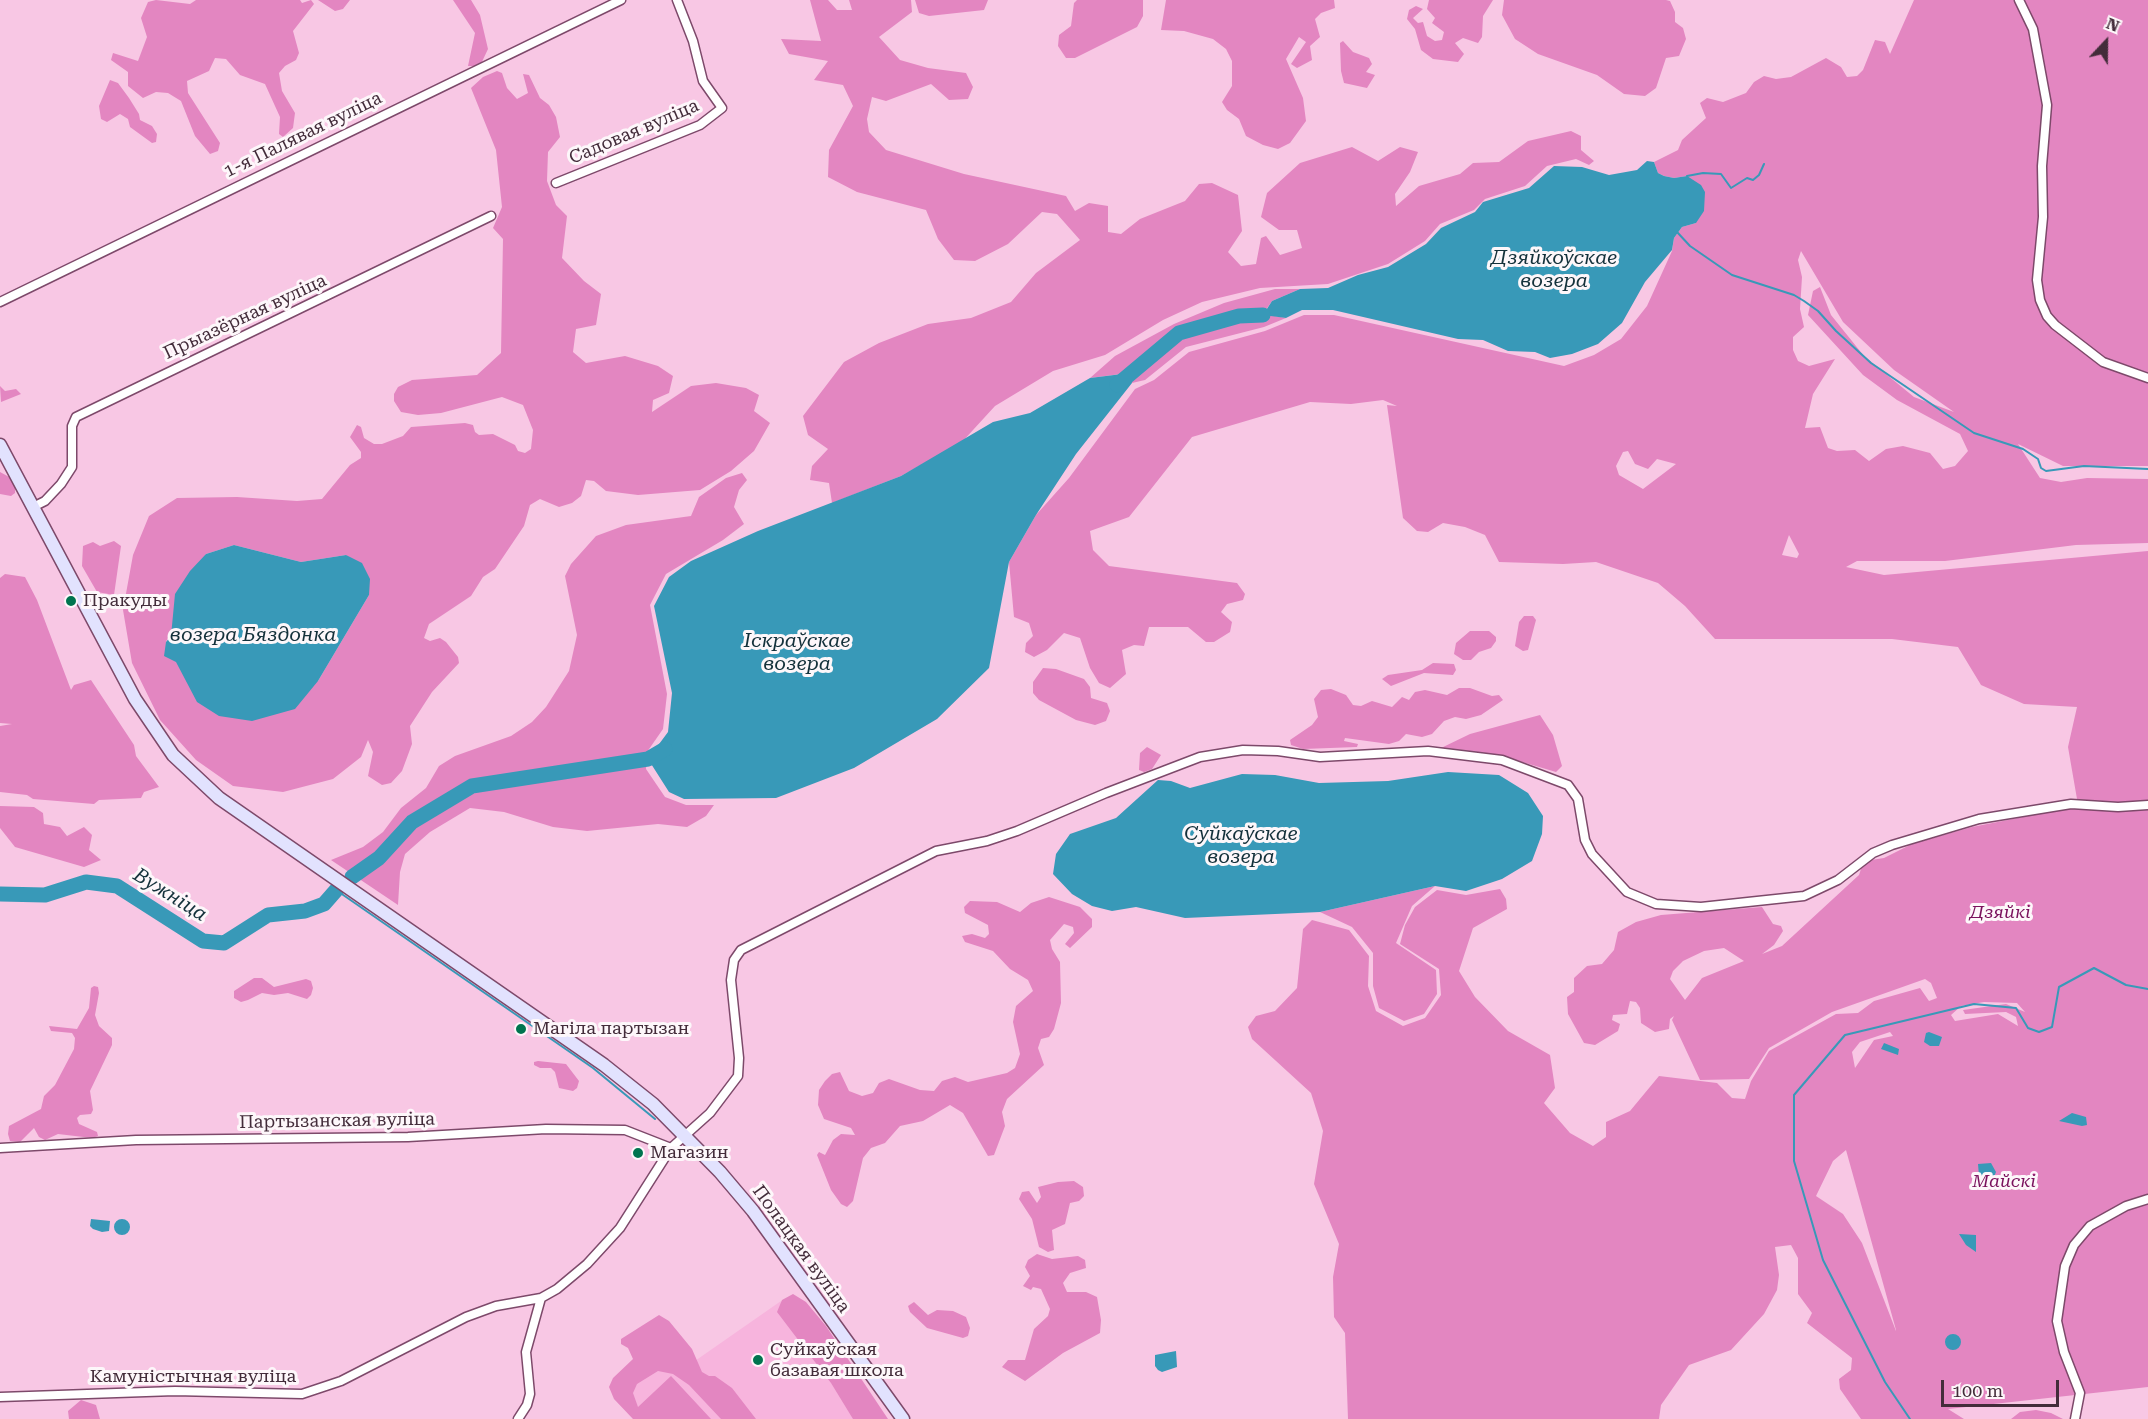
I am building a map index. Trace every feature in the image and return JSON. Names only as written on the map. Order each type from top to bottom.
[{"type":"main road","name":"Полацкая вуліца","points":[[0,445],[153,728],[172,755],[219,798],[604,1065],[653,1104],[685,1135],[753,1211],[903,1419]]},
{"type":"street","name":"1-я Палявая вуліца","points":[[0,302],[621,0]]},
{"type":"street","name":"Садовая вуліца","points":[[556,183],[700,125],[722,108],[703,81],[693,41],[677,0]]},
{"type":"street","points":[[2019,0],[2036,39],[2047,105],[2042,166],[2043,217],[2037,280],[2040,300],[2047,316],[2055,325],[2103,362],[2148,378]]},
{"type":"street","name":"Прыазёрная вуліца","points":[[33,507],[45,501],[61,484],[72,467],[72,426],[76,417],[491,216]]},
{"type":"street","name":"Камуністычная вуліца","points":[[0,1397],[175,1390],[302,1394],[341,1382],[466,1317],[496,1306],[541,1298],[557,1289],[588,1264],[620,1228],[670,1148],[710,1113],[738,1076],[738,1047],[731,980],[734,960],[741,950],[936,851],[987,841],[1017,831],[1106,793],[1200,757],[1243,750],[1278,751],[1320,757],[1428,751],[1502,760],[1568,785],[1578,799],[1585,840],[1592,854],[1627,892],[1656,904],[1701,907],[1804,896],[1838,880],[1873,853],[1892,845],[1979,819],[2071,804],[2148,805]]},
{"type":"street","name":"Партызанская вуліца","points":[[0,1148],[136,1140],[408,1137],[546,1129],[626,1130],[670,1148]]},
{"type":"street","points":[[2074,1419],[2080,1393],[2064,1352],[2057,1321],[2065,1266],[2074,1245],[2090,1226],[2126,1206],[2148,1199]]},
{"type":"street","points":[[518,1419],[527,1405],[530,1394],[526,1352],[541,1298]]},
{"type":"shaded area","name":"Суйкаўская базавая школа","points":[[781,1301],[857,1419],[638,1419],[613,1393],[664,1350],[682,1370]]},
{"type":"green space","points":[[156,0],[190,4],[196,0],[300,0],[302,3],[311,0],[314,4],[293,31],[299,53],[296,60],[285,66],[279,73],[282,91],[295,113],[293,128],[283,137],[279,134],[280,117],[265,84],[240,75],[226,59],[215,58],[209,71],[187,81],[188,93],[220,143],[218,151],[210,154],[195,136],[181,101],[168,93],[156,92],[143,98],[128,86],[128,72],[111,60],[113,53],[138,61],[147,37],[141,18],[148,2]]},
{"type":"green space","points":[[318,0],[350,0],[343,9],[335,11]]},
{"type":"green space","points":[[453,0],[471,0],[480,15],[488,49],[480,66],[468,66],[475,33]]},
{"type":"green space","points":[[810,0],[828,0],[837,10],[852,10],[849,0],[911,0],[912,12],[879,37],[900,60],[928,68],[966,73],[973,87],[968,99],[949,100],[931,84],[886,101],[872,97],[867,119],[869,132],[886,150],[964,174],[1066,196],[1075,211],[1089,203],[1108,206],[1108,232],[1121,234],[1140,219],[1185,201],[1199,184],[1212,183],[1238,195],[1242,231],[1228,252],[1241,266],[1256,264],[1261,238],[1266,236],[1280,255],[1302,248],[1297,230],[1279,230],[1261,217],[1267,193],[1300,163],[1352,147],[1378,161],[1400,147],[1418,152],[1410,172],[1395,194],[1396,206],[1419,186],[1460,174],[1473,163],[1499,162],[1528,141],[1571,131],[1581,136],[1581,150],[1594,161],[1589,165],[1576,159],[1547,166],[1525,186],[1485,199],[1474,210],[1440,224],[1425,241],[1388,264],[1328,284],[1260,288],[1202,302],[1163,320],[1105,355],[1053,371],[995,406],[962,442],[901,476],[832,503],[829,483],[810,480],[812,466],[828,449],[808,435],[803,416],[844,362],[879,343],[928,324],[971,318],[1011,302],[1036,273],[1080,240],[1057,214],[1042,212],[1008,244],[975,261],[954,260],[938,239],[926,210],[857,192],[828,177],[829,150],[853,106],[843,85],[814,80],[828,61],[789,54],[781,39],[821,41]]},
{"type":"green space","points":[[915,0],[988,0],[984,10],[929,16],[919,13]]},
{"type":"green space","points":[[1077,0],[1143,0],[1143,16],[1137,27],[1075,58],[1066,58],[1058,46],[1059,35],[1071,26],[1074,3]]},
{"type":"green space","points":[[1166,0],[1334,0],[1335,8],[1321,13],[1315,19],[1320,37],[1310,46],[1312,60],[1297,68],[1291,64],[1306,42],[1299,37],[1286,59],[1303,98],[1306,121],[1290,143],[1278,149],[1263,145],[1246,136],[1239,119],[1227,110],[1222,102],[1232,86],[1232,61],[1226,49],[1213,39],[1184,31],[1161,30]]},
{"type":"green space","points":[[1429,0],[1493,0],[1483,16],[1482,37],[1478,43],[1463,38],[1455,43],[1464,54],[1458,62],[1433,59],[1421,50],[1415,29],[1407,19],[1409,10],[1416,6],[1423,9],[1413,18],[1418,23],[1423,22],[1427,36],[1435,41],[1442,40],[1444,32],[1432,23],[1435,18],[1427,9]]},
{"type":"green space","points":[[1504,0],[1666,0],[1670,1],[1675,12],[1675,22],[1683,28],[1686,39],[1679,56],[1666,58],[1656,88],[1645,96],[1624,94],[1597,75],[1538,54],[1515,39],[1502,15]]},
{"type":"green space","points":[[1914,0],[2148,0],[2148,466],[2063,466],[2018,444],[2040,478],[2061,482],[2087,478],[2148,479],[2148,543],[2076,545],[1945,561],[1857,561],[1846,567],[1884,575],[2148,551],[2148,1387],[1948,1409],[1964,1419],[1861,1419],[1840,1389],[1839,1379],[1851,1370],[1852,1358],[1807,1323],[1812,1313],[1798,1294],[1798,1258],[1791,1245],[1775,1247],[1779,1275],[1777,1290],[1764,1314],[1731,1350],[1689,1365],[1661,1405],[1659,1419],[1348,1419],[1345,1333],[1334,1317],[1333,1277],[1339,1244],[1314,1184],[1323,1131],[1311,1093],[1252,1039],[1248,1027],[1256,1016],[1275,1011],[1297,988],[1303,929],[1312,920],[1349,930],[1369,956],[1368,986],[1376,1011],[1403,1026],[1425,1018],[1441,995],[1439,969],[1400,944],[1405,925],[1415,907],[1437,890],[1466,895],[1500,889],[1506,899],[1507,909],[1473,928],[1459,971],[1475,997],[1508,1031],[1550,1055],[1555,1088],[1544,1103],[1570,1133],[1593,1146],[1606,1137],[1606,1122],[1630,1111],[1659,1076],[1717,1083],[1732,1098],[1745,1099],[1751,1081],[1769,1051],[1836,1014],[1858,1013],[1874,1001],[1920,988],[1929,1001],[1937,998],[1931,983],[1925,979],[1832,1012],[1769,1048],[1749,1079],[1700,1080],[1672,1020],[1674,1016],[1670,1019],[1669,1029],[1655,1032],[1641,1023],[1640,1008],[1636,1002],[1630,1001],[1627,1014],[1613,1015],[1612,1020],[1620,1024],[1618,1031],[1595,1045],[1584,1043],[1568,1014],[1567,997],[1574,992],[1574,978],[1587,966],[1602,964],[1614,950],[1618,932],[1636,922],[1661,915],[1762,907],[1773,924],[1781,926],[1783,931],[1774,945],[1762,954],[1782,946],[1859,875],[1861,869],[1871,860],[1884,858],[1912,844],[1972,827],[2064,809],[2077,799],[2068,747],[2077,707],[2024,704],[1981,685],[1958,647],[1892,639],[1715,639],[1685,606],[1658,583],[1596,562],[1563,564],[1499,562],[1485,535],[1465,527],[1443,523],[1428,532],[1417,531],[1403,518],[1387,405],[1397,406],[1383,400],[1351,404],[1310,402],[1192,437],[1129,517],[1090,531],[1093,550],[1109,566],[1237,583],[1245,594],[1243,600],[1227,604],[1221,612],[1232,622],[1230,632],[1214,642],[1206,642],[1188,627],[1149,627],[1144,646],[1134,645],[1122,650],[1126,674],[1110,688],[1099,683],[1090,668],[1080,638],[1064,633],[1047,650],[1034,657],[1025,652],[1026,643],[1033,636],[1029,623],[1014,617],[1009,562],[1036,515],[1069,478],[1135,389],[1154,380],[1189,352],[1265,331],[1304,315],[1334,315],[1564,366],[1594,355],[1621,339],[1647,306],[1672,251],[1674,238],[1682,227],[1696,223],[1687,176],[1674,178],[1664,176],[1658,173],[1654,162],[1678,150],[1682,140],[1706,118],[1700,103],[1707,98],[1723,102],[1746,93],[1754,82],[1764,76],[1776,79],[1791,77],[1826,58],[1841,67],[1847,77],[1857,76],[1863,70],[1875,40],[1885,42],[1890,54]],"holes":[[[1801,251],[1843,322],[1894,370],[1954,412],[1914,397],[1864,356],[1831,315],[1820,287],[1813,291],[1808,315],[1863,375],[1897,400],[1960,434],[1968,451],[1955,466],[1943,469],[1930,453],[1903,446],[1886,449],[1869,461],[1855,450],[1837,451],[1828,448],[1820,427],[1805,428],[1813,394],[1835,359],[1809,366],[1798,361],[1793,350],[1793,337],[1804,327],[1800,309],[1802,277],[1798,260]],[[1628,451],[1635,464],[1648,469],[1657,459],[1676,464],[1643,489],[1619,475],[1616,466],[1623,452]],[[1789,535],[1799,554],[1797,558],[1782,555]],[[1724,948],[1744,961],[1702,978],[1685,1000],[1670,979],[1673,971],[1683,961],[1704,951]],[[1984,1002],[2017,1003],[2025,1012],[2006,1004],[1963,1010],[1965,1014],[2006,1012],[2016,1017],[2018,1026],[1998,1014],[1955,1021],[1951,1015],[1961,1006]],[[1890,1032],[1893,1036],[1874,1040],[1855,1068],[1852,1052],[1860,1042]],[[1846,1150],[1896,1331],[1862,1243],[1843,1214],[1816,1196],[1833,1161]]]},
{"type":"green space","points":[[1343,41],[1353,52],[1369,58],[1372,64],[1366,72],[1375,75],[1367,88],[1344,83],[1340,43]]},
{"type":"green space","points":[[497,71],[502,73],[507,88],[517,99],[528,93],[523,74],[529,75],[540,98],[549,105],[556,117],[560,137],[548,152],[547,181],[556,205],[567,216],[562,258],[584,281],[601,294],[596,325],[576,329],[573,352],[586,363],[625,356],[658,366],[673,376],[669,393],[653,400],[652,412],[691,386],[716,383],[746,388],[759,395],[754,411],[770,423],[754,451],[731,471],[700,490],[638,495],[606,491],[594,481],[586,480],[581,496],[572,503],[559,507],[540,499],[530,505],[524,526],[495,569],[483,577],[471,596],[429,624],[424,638],[430,641],[440,638],[446,642],[458,657],[459,663],[432,692],[410,726],[412,744],[402,771],[391,783],[382,785],[368,776],[373,752],[368,740],[361,757],[333,779],[283,792],[233,786],[196,760],[160,720],[132,663],[123,610],[133,555],[149,516],[177,498],[237,497],[297,501],[322,499],[350,465],[361,458],[361,452],[350,437],[357,425],[361,427],[364,438],[374,444],[382,444],[403,436],[411,427],[465,423],[473,425],[475,432],[479,435],[493,434],[515,445],[518,451],[525,453],[531,449],[533,430],[523,405],[502,397],[441,413],[418,415],[401,412],[394,401],[394,394],[398,387],[412,380],[477,375],[501,353],[503,239],[493,228],[502,207],[496,150],[471,88],[483,77]],"holes":[[[234,545],[301,562],[346,555],[369,595],[318,681],[186,678],[166,642],[206,554]]]},
{"type":"green space","points":[[110,80],[118,83],[139,114],[140,120],[152,126],[157,134],[156,142],[152,143],[130,127],[128,119],[120,114],[107,122],[101,119],[99,106]]},
{"type":"green space","points":[[1275,289],[1300,289],[1272,301],[1263,314],[1286,318],[1264,327],[1186,347],[1145,380],[1132,383],[1129,373],[1090,378],[1115,356],[1174,324],[1224,303]]},
{"type":"green space","points":[[0,386],[5,391],[16,389],[21,394],[1,402]]},
{"type":"green space","points":[[0,472],[11,478],[15,485],[15,493],[11,496],[0,494]]},
{"type":"green space","points":[[742,473],[747,480],[739,490],[734,507],[744,524],[723,540],[666,574],[650,605],[667,694],[663,729],[647,752],[646,769],[665,797],[686,805],[714,805],[706,816],[687,827],[658,824],[587,831],[553,827],[504,812],[470,808],[430,832],[405,854],[400,872],[398,905],[331,860],[363,847],[383,832],[401,808],[426,788],[439,766],[455,756],[511,736],[532,722],[546,707],[569,671],[577,635],[565,576],[571,564],[596,536],[626,525],[691,516],[699,497],[726,478]]},
{"type":"green space","points":[[114,541],[121,546],[114,595],[97,592],[82,566],[83,546],[93,542],[100,546]]},
{"type":"green space","points":[[5,574],[25,577],[37,600],[71,690],[74,685],[91,680],[134,745],[136,756],[159,787],[144,792],[141,798],[99,800],[94,804],[33,799],[27,795],[0,792],[0,726],[12,724],[0,723],[0,578]]},
{"type":"green space","points":[[1524,616],[1533,616],[1536,620],[1528,650],[1523,651],[1515,646],[1519,622]]},
{"type":"green space","points":[[1470,631],[1489,631],[1496,637],[1496,641],[1491,648],[1479,652],[1471,660],[1463,660],[1454,654],[1456,643]]},
{"type":"green space","points":[[1433,663],[1454,664],[1456,670],[1453,675],[1424,673],[1391,686],[1382,679],[1388,675],[1422,670]]},
{"type":"green space","points":[[1043,668],[1056,669],[1084,679],[1090,687],[1091,698],[1107,703],[1110,711],[1106,721],[1095,725],[1076,720],[1039,700],[1033,693],[1033,682]]},
{"type":"green space","points":[[1459,688],[1470,688],[1492,696],[1499,695],[1503,700],[1481,715],[1466,719],[1455,717],[1444,721],[1432,734],[1422,737],[1406,734],[1399,741],[1389,744],[1345,738],[1344,741],[1358,744],[1357,747],[1303,749],[1291,745],[1290,740],[1312,725],[1318,717],[1314,699],[1321,690],[1331,689],[1346,695],[1353,705],[1361,706],[1372,701],[1392,707],[1402,697],[1409,700],[1415,692],[1425,690],[1447,695]]},
{"type":"green space","points":[[1540,715],[1553,735],[1562,766],[1556,772],[1502,756],[1439,749],[1470,734]]},
{"type":"green space","points":[[1147,747],[1161,755],[1152,769],[1144,772],[1139,770],[1140,753]]},
{"type":"green space","points":[[0,806],[34,807],[43,813],[44,824],[60,827],[67,836],[84,827],[92,835],[89,850],[101,860],[84,867],[15,847],[0,828]]},
{"type":"green space","points":[[1435,886],[1412,906],[1396,943],[1436,970],[1437,994],[1424,1014],[1404,1021],[1379,1008],[1373,986],[1373,953],[1352,927],[1320,912]]},
{"type":"green space","points":[[1049,897],[1080,907],[1092,919],[1092,927],[1070,948],[1065,944],[1074,933],[1073,927],[1064,924],[1050,940],[1052,949],[1060,962],[1061,1003],[1054,1029],[1049,1037],[1041,1039],[1038,1048],[1044,1065],[1007,1099],[1002,1112],[1005,1126],[994,1155],[988,1156],[963,1113],[950,1105],[923,1121],[900,1126],[885,1143],[871,1148],[863,1158],[853,1201],[847,1207],[841,1204],[831,1190],[817,1155],[819,1152],[825,1155],[833,1140],[841,1134],[855,1135],[851,1128],[824,1119],[818,1105],[819,1090],[825,1081],[832,1074],[840,1072],[849,1091],[862,1096],[873,1093],[879,1083],[889,1079],[920,1090],[934,1091],[942,1081],[955,1077],[968,1082],[1007,1073],[1015,1068],[1020,1054],[1013,1022],[1016,1006],[1033,991],[1028,980],[1010,969],[993,951],[965,942],[962,936],[972,934],[985,938],[989,934],[988,925],[965,913],[964,907],[970,901],[997,902],[1020,912],[1031,903]]},
{"type":"green space","points":[[254,978],[262,978],[274,987],[306,979],[311,981],[313,988],[307,999],[288,993],[274,995],[262,993],[241,1002],[234,998],[234,991]]},
{"type":"green space","points":[[98,987],[99,993],[95,1015],[99,1026],[112,1038],[112,1045],[90,1091],[93,1110],[91,1114],[80,1115],[77,1118],[79,1124],[97,1132],[98,1136],[92,1138],[58,1134],[45,1140],[39,1137],[34,1128],[20,1142],[10,1141],[9,1126],[41,1109],[44,1096],[55,1085],[74,1049],[75,1038],[72,1033],[51,1031],[49,1026],[77,1029],[89,1008],[91,988]]},
{"type":"green space","points":[[534,1062],[566,1064],[579,1081],[577,1088],[573,1091],[559,1088],[555,1072],[551,1068],[540,1068],[534,1065]]},
{"type":"green space","points":[[1074,1181],[1083,1187],[1084,1196],[1079,1201],[1070,1203],[1065,1224],[1052,1230],[1054,1250],[1048,1252],[1039,1247],[1032,1219],[1019,1199],[1022,1192],[1029,1191],[1037,1203],[1041,1197],[1038,1187]]},
{"type":"green space","points":[[1037,1254],[1052,1259],[1078,1256],[1085,1260],[1086,1268],[1070,1273],[1063,1283],[1067,1292],[1086,1292],[1097,1297],[1101,1320],[1100,1333],[1063,1353],[1025,1381],[1002,1367],[1008,1360],[1025,1360],[1034,1329],[1048,1316],[1050,1309],[1041,1289],[1033,1287],[1031,1290],[1023,1286],[1030,1276],[1025,1267],[1028,1260]]},
{"type":"green space","points":[[793,1294],[806,1302],[826,1326],[888,1419],[853,1419],[831,1383],[777,1312],[782,1300]]},
{"type":"green space","points":[[914,1302],[928,1315],[937,1310],[953,1311],[966,1317],[970,1328],[968,1336],[963,1338],[927,1328],[910,1312],[908,1306]]},
{"type":"green space","points":[[659,1315],[669,1321],[692,1349],[702,1372],[715,1376],[732,1388],[756,1419],[721,1419],[689,1385],[673,1374],[658,1371],[637,1384],[633,1393],[638,1407],[671,1376],[711,1419],[633,1419],[614,1399],[609,1387],[613,1378],[633,1359],[628,1348],[621,1344],[621,1339]]},
{"type":"green space","points":[[81,1400],[96,1405],[100,1419],[69,1419],[68,1411]]},
{"type":"green space","points":[[2036,1410],[2051,1413],[2063,1419],[2011,1419],[2020,1412]]},
{"type":"water","name":"Дзяйкоўскае возера","points":[[1647,161],[1654,162],[1658,173],[1664,176],[1674,178],[1687,176],[1701,185],[1705,192],[1704,211],[1696,223],[1682,227],[1674,238],[1672,250],[1645,282],[1622,323],[1598,344],[1572,354],[1550,358],[1535,352],[1508,351],[1483,340],[1458,339],[1333,310],[1302,310],[1286,318],[1263,315],[1272,301],[1300,289],[1328,288],[1358,275],[1388,267],[1426,244],[1441,228],[1475,212],[1483,202],[1529,188],[1554,166],[1582,167],[1609,175],[1637,170]]},
{"type":"water","name":"Іскраўскае возера","points":[[1130,373],[1132,383],[1076,454],[1036,515],[1009,562],[989,668],[937,719],[854,768],[776,798],[684,799],[669,792],[648,759],[668,732],[672,693],[654,606],[669,577],[691,561],[758,531],[901,476],[993,422],[1030,413],[1090,378]]},
{"type":"water","name":"возера Бяздонка","points":[[234,545],[301,562],[346,555],[362,563],[370,579],[369,595],[318,681],[295,709],[252,721],[219,716],[197,702],[176,662],[164,656],[166,642],[171,636],[175,594],[190,571],[206,554]]},
{"type":"water","name":"Суйкаўскае возера","points":[[1448,772],[1499,775],[1528,793],[1543,816],[1542,834],[1532,861],[1502,879],[1466,891],[1435,886],[1320,912],[1185,918],[1136,907],[1112,911],[1092,906],[1072,894],[1053,874],[1056,854],[1070,834],[1116,818],[1158,780],[1171,781],[1190,788],[1242,774],[1275,775],[1319,783],[1388,781]]},
{"type":"water","points":[[1926,1033],[1942,1037],[1939,1046],[1930,1046],[1924,1042]]},
{"type":"water","points":[[1884,1043],[1899,1049],[1898,1055],[1881,1049]]},
{"type":"water","points":[[2072,1113],[2086,1117],[2087,1125],[2059,1121]]},
{"type":"water","points":[[1991,1163],[1996,1172],[1994,1177],[1990,1180],[1979,1176],[1978,1164]]},
{"type":"water","points":[[91,1219],[110,1221],[109,1231],[102,1232],[93,1229],[90,1226]]},
{"type":"water","points":[[122,1219],[128,1221],[130,1227],[128,1233],[122,1235],[116,1233],[114,1227],[116,1221]]},
{"type":"water","points":[[1959,1234],[1976,1235],[1976,1252],[1966,1245]]},
{"type":"water","points":[[1953,1334],[1961,1342],[1953,1350],[1945,1342]]},
{"type":"water","points":[[1176,1351],[1177,1367],[1162,1372],[1158,1370],[1155,1366],[1155,1355]]},
{"type":"waterway","points":[[1687,176],[1703,173],[1721,174],[1731,188],[1747,178],[1753,180],[1759,175],[1764,164]]},
{"type":"waterway","points":[[1677,232],[1690,246],[1732,275],[1794,295],[1804,301],[1818,311],[1871,363],[1974,433],[2023,449],[2038,459],[2041,468],[2046,471],[2084,466],[2148,469]]},
{"type":"waterway","name":"Вужніца","points":[[1117,385],[1179,333],[1239,316],[1263,315]]},
{"type":"waterway","name":"Вужніца","points":[[352,877],[379,858],[412,822],[472,786],[648,759],[665,749]]},
{"type":"waterway","name":"Вужніца","points":[[0,894],[45,895],[86,882],[117,886],[203,941],[224,943],[268,915],[305,911],[324,904],[338,888]]},
{"type":"waterway","points":[[336,890],[593,1068],[655,1119]]},
{"type":"waterway","points":[[1910,1419],[1885,1382],[1823,1260],[1794,1161],[1794,1095],[1845,1035],[1974,1004],[2016,1008],[2028,1028],[2039,1032],[2052,1027],[2059,987],[2094,968],[2126,985],[2148,989]]},
{"type":"place","name":"Пракуды","points":[[71,601]]},
{"type":"place","name":"Магіла партызан","points":[[521,1029]]},
{"type":"place","name":"Магазин","points":[[638,1153]]},
{"type":"place","name":"Суйкаўская базавая школа","points":[[758,1360]]},
{"type":"park label","name":"Дзяйкі","points":[[2000,913]]},
{"type":"park label","name":"Майскі","points":[[2004,1182]]}]
